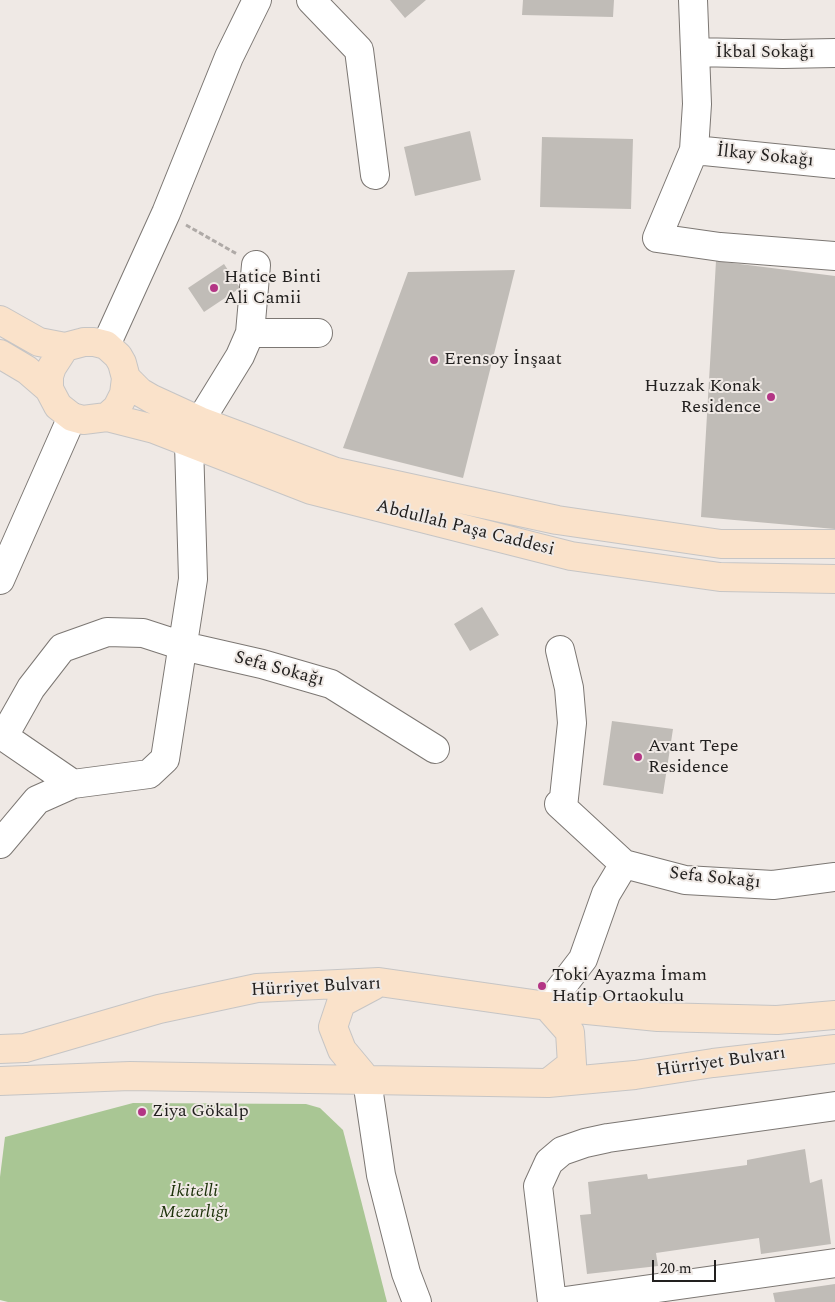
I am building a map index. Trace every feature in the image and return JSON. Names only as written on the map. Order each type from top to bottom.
[{"type":"main road","points":[[0,320],[39,342],[65,348],[84,342],[106,345],[118,356],[122,363],[126,378],[124,394],[117,408],[107,417],[83,420],[72,418],[58,406],[49,389],[27,370],[0,354]]},
{"type":"main road","points":[[49,389],[49,376],[52,368],[65,348]]},
{"type":"main road","name":"Abdullah Paşa Caddesi","points":[[126,378],[140,392],[195,432],[311,490],[571,556],[720,577],[835,579]]},
{"type":"main road","name":"Abdullah Paşa Caddesi","points":[[107,417],[154,429],[195,432],[336,472],[557,520],[720,544],[835,544]]},
{"type":"main road","points":[[367,1080],[342,1050],[333,1026],[341,1004],[379,982]]},
{"type":"main road","name":"Hürriyet Bulvarı","points":[[0,1049],[25,1048],[159,1010],[257,988],[379,982],[547,1006],[658,1017],[777,1020],[835,1014]]},
{"type":"main road","points":[[547,1006],[570,1032],[572,1064],[548,1084]]},
{"type":"main road","name":"Hürriyet Bulvarı","points":[[0,1081],[130,1076],[548,1084],[636,1076],[713,1063],[835,1048]]},
{"type":"street","points":[[106,345],[166,213],[229,57],[257,0]]},
{"type":"street","points":[[311,0],[359,50],[375,175]]},
{"type":"street","points":[[694,0],[697,104],[694,150],[657,238],[720,247],[835,256]]},
{"type":"street","name":"İkbal Sokağı","points":[[695,52],[835,53]]},
{"type":"street","name":"İlkay Sokağı","points":[[694,150],[835,164]]},
{"type":"street","points":[[0,844],[37,800],[73,784],[149,774],[166,758],[193,579],[195,432],[240,356],[250,333],[256,265]]},
{"type":"street","points":[[250,333],[318,333]]},
{"type":"street","points":[[0,580],[72,418]]},
{"type":"street","name":"Sefa Sokağı","points":[[2,735],[31,688],[62,648],[107,632],[144,633],[183,646],[262,664],[331,684],[435,749]]},
{"type":"street","name":"Sefa Sokağı","points":[[560,650],[569,688],[572,723],[569,764],[561,806],[624,864],[685,880],[773,885],[835,877]]},
{"type":"street","points":[[2,735],[73,784]]},
{"type":"street","points":[[547,1006],[583,959],[606,894],[624,864]]},
{"type":"street","points":[[367,1080],[381,1175],[406,1273],[416,1302]]},
{"type":"street","points":[[552,1302],[538,1186],[549,1162],[562,1151],[608,1138],[835,1106]]},
{"type":"street","points":[[558,1302],[835,1263]]},
{"type":"path","points":[[166,213],[256,265]]},
{"type":"green space","name":"İkitelli Mezarlığı","points":[[133,1103],[306,1104],[320,1108],[343,1130],[387,1302],[8,1302],[0,1300],[0,1177],[5,1137]]},
{"type":"building","points":[[390,0],[426,0],[405,18]]},
{"type":"building","points":[[523,0],[614,0],[613,17],[522,15]]},
{"type":"building","points":[[470,131],[481,180],[415,196],[404,147]]},
{"type":"building","points":[[542,137],[633,139],[631,209],[540,207]]},
{"type":"building","name":"Huzzak Konak Residence","points":[[716,261],[835,276],[835,529],[701,517]]},
{"type":"building","name":"Hatice Binti Ali Camii","points":[[224,264],[240,288],[204,312],[188,288]]},
{"type":"building","name":"Erensoy İnşaat","points":[[515,270],[463,478],[343,448],[408,272]]},
{"type":"building","points":[[482,607],[499,635],[470,651],[454,624]]},
{"type":"building","name":"Avant Tepe Residence","points":[[612,721],[673,729],[663,794],[603,785]]},
{"type":"building","points":[[805,1149],[810,1183],[822,1179],[831,1244],[761,1254],[759,1238],[656,1253],[658,1266],[587,1274],[580,1215],[591,1214],[588,1182],[647,1174],[648,1179],[747,1165],[747,1160]]},
{"type":"building","points":[[835,1284],[835,1302],[775,1302],[773,1293]]},
{"type":"place","name":"Hatice Binti Ali Camii","points":[[214,288]]},
{"type":"place","name":"Erensoy İnşaat","points":[[434,360]]},
{"type":"place","name":"Huzzak Konak Residence","points":[[771,397]]},
{"type":"place","name":"Avant Tepe Residence","points":[[638,757]]},
{"type":"place","name":"Toki Ayazma İmam Hatip Ortaokulu","points":[[542,986]]},
{"type":"place","name":"Ziya Gökalp","points":[[142,1112]]}]
